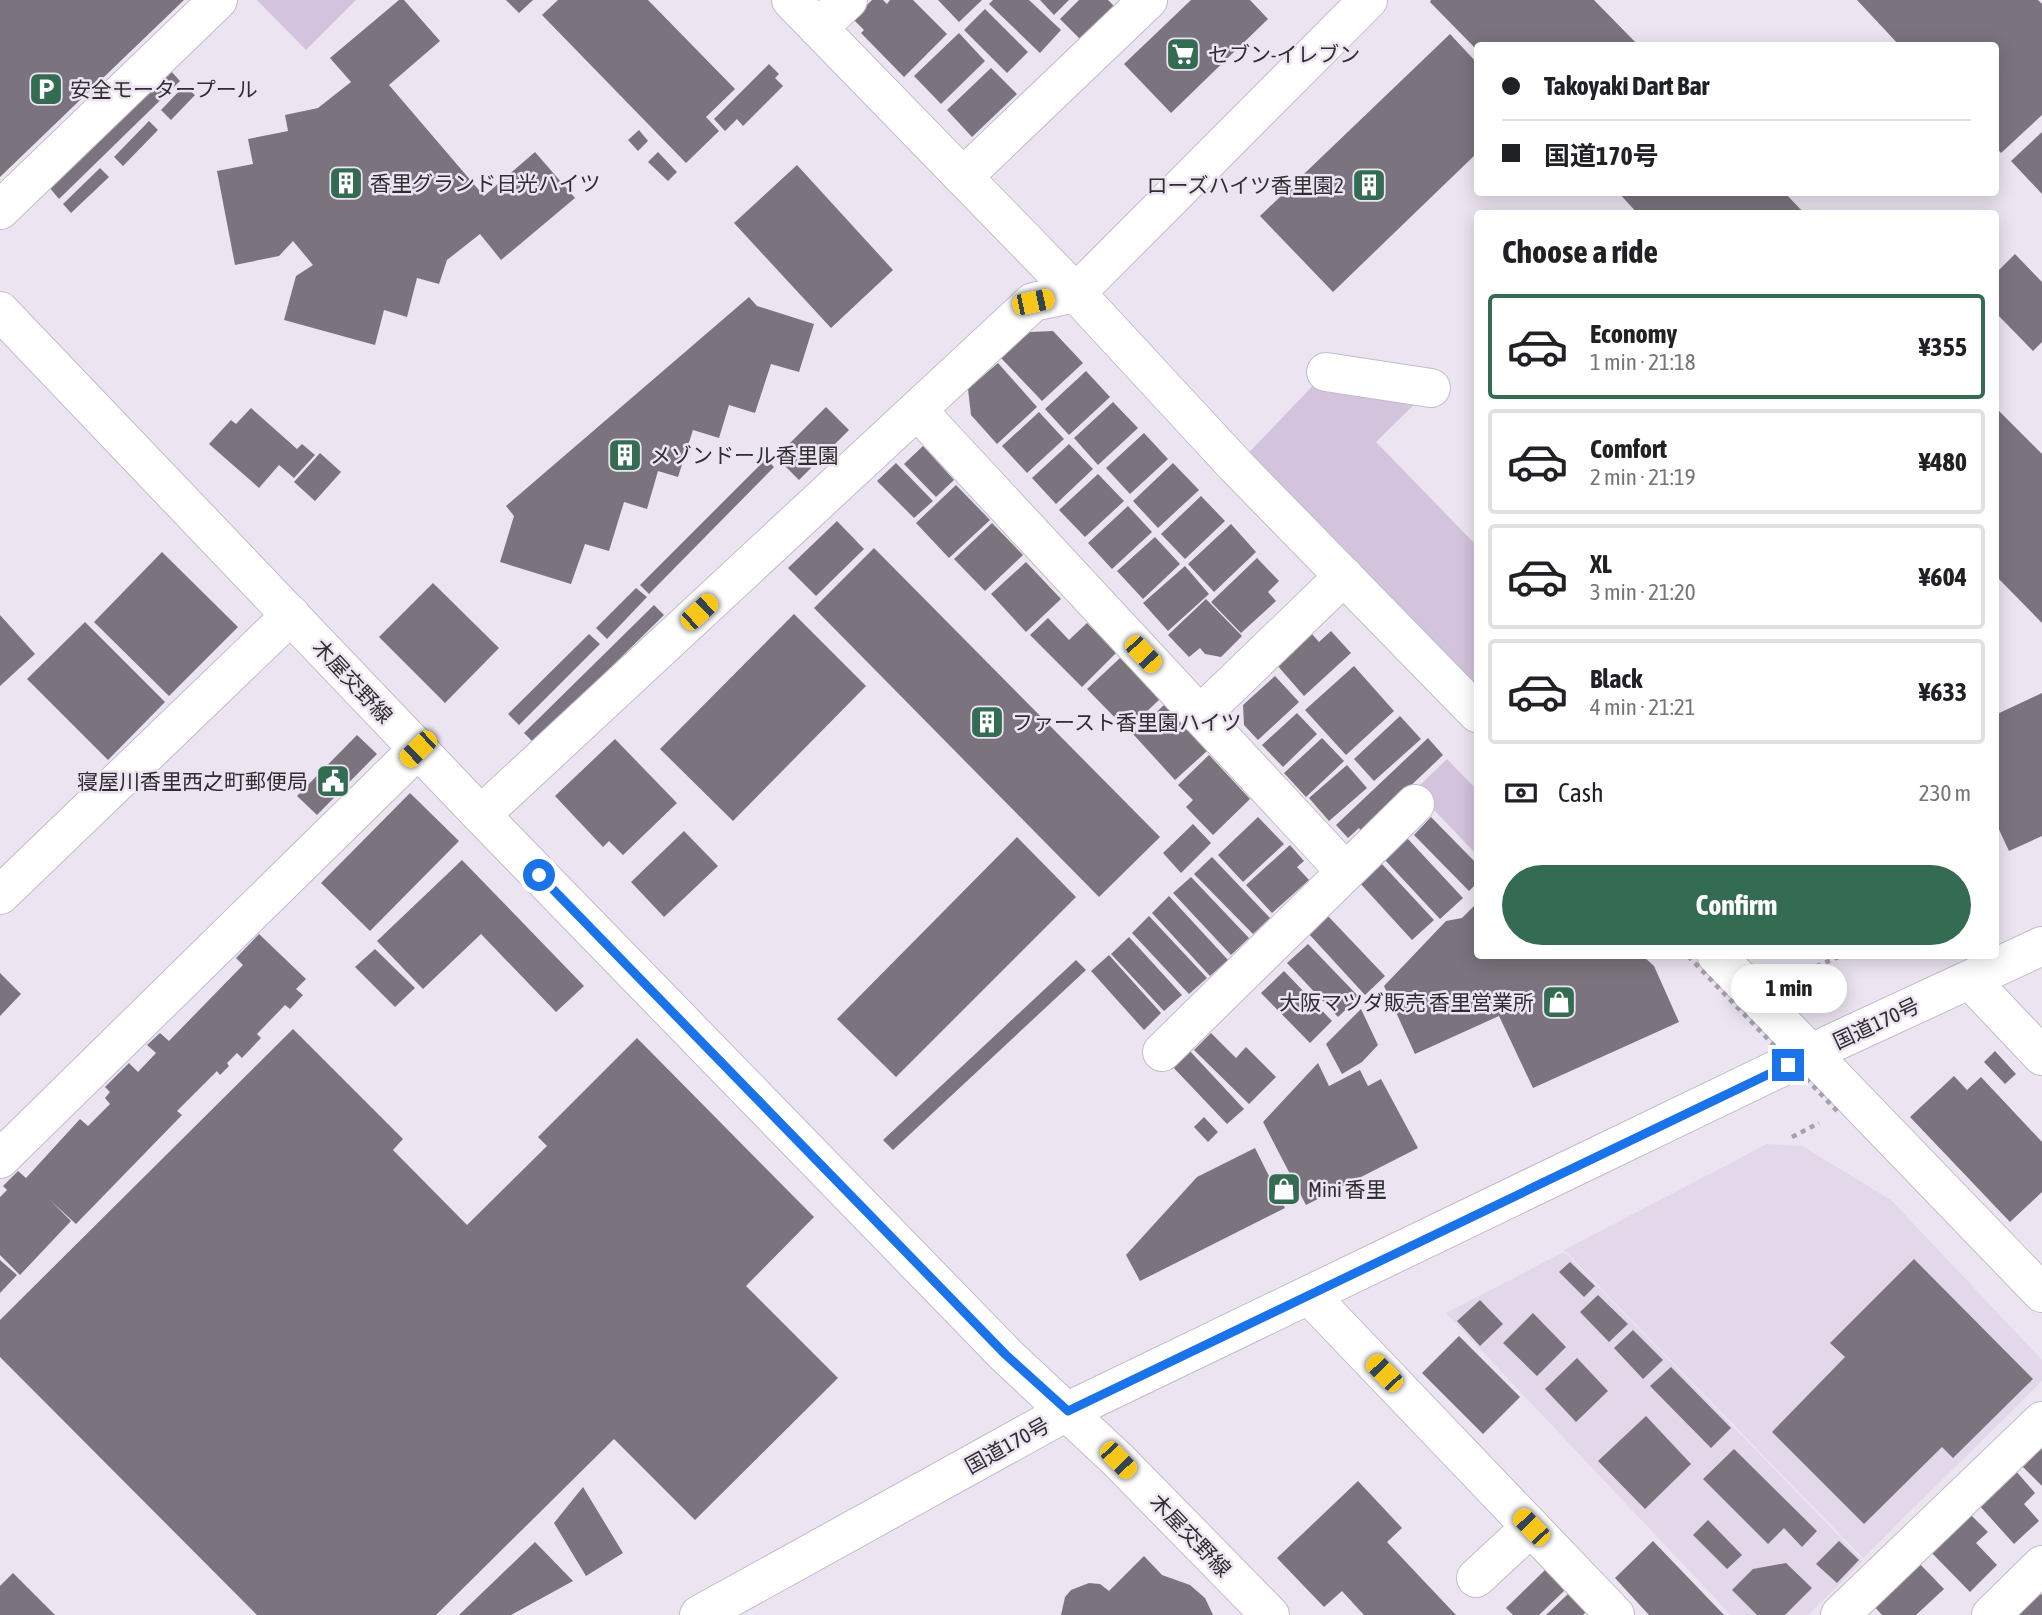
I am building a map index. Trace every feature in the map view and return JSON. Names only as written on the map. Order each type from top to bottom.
[{"type":"main road","points":[[0,210],[218,0]]},
{"type":"main road","points":[[791,0],[1076,293],[1236,466],[1474,710]]},
{"type":"main road","points":[[818,28],[848,0]]},
{"type":"main road","points":[[481,815],[1033,302],[1076,293],[1368,0]]},
{"type":"main road","points":[[963,177],[1143,2]]},
{"type":"main road","name":"木屋交野線","points":[[0,312],[481,815],[1006,1355],[1068,1411],[1270,1615]]},
{"type":"main road","points":[[1326,372],[1431,388]]},
{"type":"main road","points":[[917,410],[1345,871]]},
{"type":"main road","points":[[1200,715],[1343,576]]},
{"type":"main road","points":[[0,895],[291,615]]},
{"type":"main road","points":[[0,1159],[418,749]]},
{"type":"main road","points":[[1162,1052],[1415,804]]},
{"type":"main road","name":"国道170号","points":[[699,1615],[1068,1411],[1813,1052],[2042,946]]},
{"type":"main road","points":[[1720,959],[1813,1052],[2042,1293]]},
{"type":"main road","points":[[1970,980],[2042,1056]]},
{"type":"main road","points":[[1310,1296],[1615,1615]]},
{"type":"main road","points":[[1840,1615],[2042,1421]]},
{"type":"main road","points":[[1476,1578],[1531,1527]]},
{"type":"main road","points":[[1991,1615],[2042,1565]]},
{"type":"path","points":[[1691,959],[1839,1113]]},
{"type":"path","points":[[1733,1001],[1834,959]]},
{"type":"shaded area","points":[[257,0],[356,0],[306,50]]},
{"type":"shaded area","points":[[1326,372],[1431,388],[1376,442],[1474,543],[1474,706],[1236,466]]},
{"type":"shaded area","points":[[1447,759],[1474,787],[1474,852],[1415,790]]},
{"type":"shaded area","points":[[1767,1144],[1802,1146],[1891,1200],[2042,1360],[2042,1381],[1863,1558],[1564,1250]]},
{"type":"shaded area","points":[[1564,1252],[1863,1561],[1808,1615],[1731,1615],[1446,1313]]},
{"type":"building","name":"安全モータープール","points":[[0,0],[184,0],[0,177]]},
{"type":"building","name":"香里グランド日光ハイツ","points":[[399,0],[404,0],[440,41],[389,85],[484,196],[535,152],[575,198],[501,260],[480,234],[447,260],[439,284],[417,278],[407,317],[384,310],[375,345],[284,320],[296,276],[313,265],[293,241],[279,256],[235,265],[217,171],[253,164],[248,139],[288,131],[285,115],[318,108],[351,82],[330,58]]},
{"type":"building","points":[[506,0],[533,0],[519,13]]},
{"type":"building","points":[[558,0],[648,0],[735,89],[706,117],[719,131],[686,163],[542,15]]},
{"type":"building","points":[[872,0],[883,0],[887,4],[890,0],[913,0],[947,34],[904,77],[861,33],[864,30],[853,19]]},
{"type":"building","points":[[938,0],[982,0],[959,22]]},
{"type":"building","points":[[993,0],[1029,0],[1061,30],[1040,53],[989,4]]},
{"type":"building","points":[[1040,0],[1069,0],[1054,15]]},
{"type":"building","points":[[1079,0],[1108,0],[1114,6],[1081,40],[1060,19]]},
{"type":"building","points":[[1191,0],[1250,0],[1268,19],[1171,113],[1124,64]]},
{"type":"building","points":[[1594,0],[1635,42],[1474,42],[1474,47],[1430,2]]},
{"type":"building","points":[[1857,0],[2038,0],[2042,4],[2042,115],[2001,153],[1999,42],[1896,42]]},
{"type":"building","points":[[985,9],[1028,52],[1007,73],[964,30]]},
{"type":"building","points":[[959,33],[985,61],[941,104],[914,76]]},
{"type":"building","name":"ローズハイツ香里園2","points":[[1450,34],[1474,60],[1474,156],[1333,292],[1260,216]]},
{"type":"building","points":[[769,64],[779,74],[775,78],[783,86],[743,126],[737,119],[725,131],[714,119]]},
{"type":"building","points":[[991,68],[1017,94],[972,137],[947,110]]},
{"type":"building","points":[[170,70],[180,81],[59,199],[49,187]]},
{"type":"building","points":[[184,86],[195,95],[171,120],[161,110]]},
{"type":"building","points":[[149,121],[158,130],[123,166],[114,157]]},
{"type":"building","points":[[639,130],[648,141],[638,151],[628,140]]},
{"type":"building","points":[[2042,132],[2042,194],[2011,161]]},
{"type":"building","points":[[658,152],[677,172],[668,181],[648,162]]},
{"type":"building","points":[[797,165],[893,270],[831,328],[734,223]]},
{"type":"building","points":[[100,168],[109,177],[71,213],[63,204]]},
{"type":"building","points":[[1622,196],[1788,196],[1801,210],[1634,210]]},
{"type":"building","points":[[2015,254],[2042,282],[2042,342],[2033,351],[1999,316],[1999,270]]},
{"type":"building","name":"メゾンドール香里園","points":[[749,297],[757,306],[814,324],[799,372],[771,364],[755,413],[729,405],[719,438],[693,430],[678,477],[658,471],[647,509],[624,502],[609,551],[585,544],[571,584],[500,562],[514,516],[506,506]]},
{"type":"building","points":[[1053,331],[1083,363],[1042,401],[1001,358],[1030,332]]},
{"type":"building","points":[[998,363],[1037,407],[997,444],[971,415],[968,389]]},
{"type":"building","points":[[1086,371],[1110,397],[1069,435],[1045,409]]},
{"type":"building","points":[[1113,402],[1138,428],[1098,465],[1074,438]]},
{"type":"building","points":[[826,407],[849,430],[799,480],[776,457]]},
{"type":"building","points":[[251,408],[297,449],[302,444],[315,455],[294,478],[279,465],[259,488],[209,444],[231,420],[236,424]]},
{"type":"building","points":[[1999,411],[2042,454],[2042,623],[1999,579]]},
{"type":"building","points":[[1039,412],[1064,439],[1027,473],[1002,446]]},
{"type":"building","points":[[1144,433],[1168,459],[1130,494],[1106,468]]},
{"type":"building","points":[[1069,444],[1093,469],[1056,504],[1032,478]]},
{"type":"building","points":[[923,446],[954,480],[936,497],[904,464]]},
{"type":"building","points":[[320,453],[341,472],[315,501],[294,482]]},
{"type":"building","points":[[766,459],[774,467],[649,594],[640,585]]},
{"type":"building","points":[[896,463],[933,501],[914,518],[877,481]]},
{"type":"building","points":[[1173,463],[1199,490],[1158,528],[1133,501]]},
{"type":"building","points":[[1098,474],[1124,501],[1085,537],[1059,510]]},
{"type":"building","points":[[956,485],[990,520],[949,558],[916,523]]},
{"type":"building","points":[[1201,496],[1225,521],[1185,559],[1161,534]]},
{"type":"building","points":[[1128,506],[1152,532],[1112,569],[1088,543]]},
{"type":"building","points":[[837,521],[864,549],[816,596],[788,568]]},
{"type":"building","points":[[992,523],[1023,555],[985,591],[954,559]]},
{"type":"building","points":[[1231,524],[1256,552],[1214,592],[1188,564]]},
{"type":"building","points":[[1155,537],[1180,564],[1143,599],[1117,571]]},
{"type":"building","name":"ファースト香里園ハイツ","points":[[874,548],[1160,837],[1099,897],[814,608]]},
{"type":"building","points":[[162,552],[238,627],[169,696],[94,622]]},
{"type":"building","points":[[1257,558],[1279,581],[1268,592],[1276,601],[1241,633],[1211,602]]},
{"type":"building","points":[[1026,562],[1061,599],[1026,632],[991,594]]},
{"type":"building","points":[[1185,566],[1209,594],[1168,631],[1143,603]]},
{"type":"building","points":[[433,583],[499,648],[445,703],[379,637]]},
{"type":"building","points":[[636,588],[647,597],[607,639],[596,628]]},
{"type":"building","points":[[1206,599],[1242,636],[1221,657],[1205,654],[1200,648],[1189,657],[1168,635]]},
{"type":"building","points":[[654,605],[664,615],[534,743],[524,733]]},
{"type":"building","points":[[794,614],[866,686],[733,821],[660,749]]},
{"type":"building","points":[[0,615],[35,654],[0,686]]},
{"type":"building","points":[[1048,618],[1069,640],[1087,623],[1116,653],[1082,687],[1030,635]]},
{"type":"building","points":[[85,622],[165,702],[108,760],[27,679]]},
{"type":"building","points":[[1331,631],[1351,653],[1304,696],[1277,665],[1312,634],[1319,642]]},
{"type":"building","points":[[589,634],[600,644],[519,725],[508,714]]},
{"type":"building","points":[[1120,658],[1160,699],[1127,730],[1087,689]]},
{"type":"building","points":[[1354,666],[1394,711],[1346,755],[1305,710]]},
{"type":"building","points":[[1275,676],[1299,702],[1258,740],[1244,725],[1243,705]]},
{"type":"building","points":[[2042,693],[2042,836],[2009,851],[1999,830],[1999,713]]},
{"type":"building","points":[[1164,705],[1207,751],[1175,780],[1133,734]]},
{"type":"building","points":[[1297,713],[1317,734],[1283,767],[1262,745]]},
{"type":"building","points":[[1400,716],[1421,739],[1374,781],[1354,759]]},
{"type":"building","points":[[357,735],[377,754],[317,815],[297,796]]},
{"type":"building","points":[[1322,738],[1344,761],[1306,797],[1284,773]]},
{"type":"building","points":[[1428,738],[1443,755],[1362,832],[1359,828],[1348,838],[1336,825]]},
{"type":"building","points":[[615,739],[677,803],[623,855],[609,841],[603,847],[555,796]]},
{"type":"building","points":[[1209,755],[1250,799],[1213,835],[1186,807],[1193,800],[1178,785]]},
{"type":"building","points":[[1347,765],[1367,788],[1329,821],[1309,798]]},
{"type":"building","points":[[410,793],[459,841],[370,931],[321,883]]},
{"type":"building","points":[[1258,817],[1284,844],[1243,882],[1218,855]]},
{"type":"building","points":[[1431,817],[1474,861],[1474,886],[1469,891],[1414,835]]},
{"type":"building","points":[[1193,824],[1211,843],[1181,873],[1163,853]]},
{"type":"building","points":[[684,831],[718,866],[664,917],[631,882]]},
{"type":"building","points":[[1017,837],[1076,897],[896,1077],[837,1019]]},
{"type":"building","points":[[1407,838],[1463,898],[1440,919],[1384,859]]},
{"type":"building","points":[[1290,845],[1304,861],[1297,867],[1309,880],[1272,913],[1246,885]]},
{"type":"building","points":[[1212,857],[1270,918],[1253,934],[1194,874]]},
{"type":"building","points":[[462,860],[584,986],[556,1012],[481,934],[423,989],[377,941]]},
{"type":"building","points":[[1381,863],[1434,920],[1412,940],[1359,882]]},
{"type":"building","points":[[1191,877],[1249,938],[1231,955],[1173,893]]},
{"type":"building","points":[[1169,896],[1228,960],[1210,976],[1152,913]]},
{"type":"building","points":[[1474,906],[1474,959],[1646,959],[1654,966],[1679,1022],[1533,1088],[1499,1016],[1415,1054],[1384,986],[1446,921],[1462,918]]},
{"type":"building","points":[[1327,915],[1385,976],[1365,995],[1308,933]]},
{"type":"building","points":[[1149,916],[1207,978],[1189,994],[1132,933]]},
{"type":"building","points":[[259,934],[306,979],[296,989],[303,995],[290,1009],[285,1005],[257,1034],[261,1038],[242,1058],[237,1053],[220,1075],[217,1071],[177,1111],[182,1115],[76,1224],[50,1200],[71,1221],[20,1275],[0,1255],[0,1197],[7,1190],[3,1186],[18,1171],[26,1178],[80,1119],[88,1126],[110,1104],[105,1098],[110,1092],[105,1087],[129,1063],[138,1072],[156,1053],[147,1045],[160,1033],[169,1041],[243,965],[236,958]]},
{"type":"building","points":[[1129,937],[1182,995],[1164,1011],[1111,954]]},
{"type":"building","points":[[1308,944],[1359,997],[1338,1017],[1287,963]]},
{"type":"building","points":[[375,949],[415,988],[395,1007],[355,967]]},
{"type":"building","points":[[1109,955],[1161,1013],[1144,1030],[1091,971]]},
{"type":"building","points":[[1076,960],[1086,970],[893,1150],[883,1140]]},
{"type":"building","points":[[1284,971],[1332,1021],[1310,1043],[1261,993]]},
{"type":"building","points":[[0,973],[21,994],[0,1016]]},
{"type":"building","points":[[1361,1009],[1378,1045],[1362,1062],[1342,1074],[1326,1044]]},
{"type":"building","points":[[293,1029],[403,1139],[393,1150],[467,1225],[547,1146],[538,1137],[637,1038],[814,1217],[746,1286],[838,1378],[695,1520],[614,1439],[436,1615],[257,1615],[0,1357],[0,1320]]},
{"type":"building","points":[[1211,1033],[1236,1058],[1246,1047],[1276,1077],[1249,1104],[1194,1050]]},
{"type":"building","points":[[1188,1049],[1244,1109],[1227,1124],[1171,1065]]},
{"type":"building","points":[[1995,1051],[2016,1074],[2005,1084],[1984,1062]]},
{"type":"building","points":[[1318,1063],[1329,1086],[1360,1070],[1368,1086],[1381,1079],[1418,1148],[1306,1205],[1263,1122]]},
{"type":"building","points":[[1954,1076],[1967,1090],[1981,1077],[2042,1142],[2042,1192],[2010,1222],[1910,1117]]},
{"type":"building","points":[[1204,1117],[1218,1132],[1208,1142],[1194,1127]]},
{"type":"building","points":[[1255,1148],[1285,1208],[1140,1281],[1126,1255],[1197,1177]]},
{"type":"building","points":[[1914,1259],[2033,1379],[1953,1458],[1942,1447],[1864,1524],[1772,1432],[1845,1357],[1830,1343]]},
{"type":"building","points":[[0,1260],[17,1275],[0,1293]]},
{"type":"building","points":[[1570,1262],[1595,1286],[1584,1297],[1559,1272]]},
{"type":"building","points":[[1598,1295],[1628,1324],[1609,1342],[1580,1312]]},
{"type":"building","points":[[1480,1300],[1503,1324],[1480,1346],[1457,1321]]},
{"type":"building","points":[[1533,1313],[1566,1347],[1537,1376],[1503,1343]]},
{"type":"building","points":[[1633,1330],[1663,1360],[1643,1379],[1614,1348]]},
{"type":"building","points":[[1459,1336],[1520,1397],[1483,1434],[1422,1373]]},
{"type":"building","points":[[1577,1358],[1608,1391],[1576,1422],[1545,1389]]},
{"type":"building","points":[[1671,1367],[1731,1428],[1711,1448],[1650,1386]]},
{"type":"building","points":[[1646,1416],[1691,1464],[1645,1509],[1598,1461]]},
{"type":"building","points":[[2042,1440],[2042,1486],[2019,1463]]},
{"type":"building","points":[[1734,1449],[1817,1531],[1802,1547],[1784,1528],[1768,1544],[1703,1479]]},
{"type":"building","points":[[2015,1470],[2035,1493],[2024,1504],[2039,1521],[2014,1544],[1978,1504]]},
{"type":"building","points":[[1358,1481],[1402,1528],[1387,1542],[1456,1615],[1364,1615],[1342,1591],[1324,1607],[1277,1558]]},
{"type":"building","points":[[583,1487],[623,1553],[586,1576],[554,1523]]},
{"type":"building","points":[[1968,1512],[1988,1532],[1976,1543],[1997,1565],[1970,1592],[1929,1550]]},
{"type":"building","points":[[1708,1520],[1742,1555],[1727,1569],[1693,1535]]},
{"type":"building","points":[[1653,1541],[1724,1615],[1649,1615],[1615,1578]]},
{"type":"building","points":[[1839,1541],[1859,1560],[1837,1583],[1816,1564]]},
{"type":"building","points":[[535,1542],[573,1581],[511,1615],[459,1615]]},
{"type":"building","points":[[1144,1556],[1162,1575],[1190,1585],[1205,1598],[1213,1615],[1061,1615],[1065,1597],[1071,1590],[1089,1583],[1100,1584],[1109,1591]]},
{"type":"building","points":[[1917,1561],[1944,1589],[1916,1615],[1882,1615],[1872,1604]]},
{"type":"building","points":[[1786,1563],[1812,1588],[1785,1615],[1757,1615],[1732,1590],[1753,1569]]},
{"type":"building","points":[[1545,1570],[1565,1590],[1539,1615],[1513,1615],[1506,1608]]},
{"type":"building","points":[[13,1573],[55,1615],[0,1615],[0,1586]]},
{"type":"building","points":[[2035,1588],[2042,1595],[2042,1615],[2020,1615],[2014,1609]]},
{"type":"building","points":[[1568,1594],[1586,1612],[1583,1615],[1546,1615]]},
{"type":"place","name":"セブン-イレブン","points":[[1183,54]]},
{"type":"place","name":"安全モータープール","points":[[46,89]]},
{"type":"place","name":"香里グランド日光ハイツ","points":[[346,183]]},
{"type":"place","name":"ローズハイツ香里園2","points":[[1369,185]]},
{"type":"place","name":"メゾンドール香里園","points":[[625,455]]},
{"type":"place","name":"ファースト香里園ハイツ","points":[[987,722]]},
{"type":"place","name":"寝屋川香里西之町郵便局","points":[[333,781]]},
{"type":"place","name":"大阪マツダ販売 香里営業所","points":[[1559,1002]]},
{"type":"place","name":"Mini 香里","points":[[1284,1189]]},
{"type":"route","points":[[539,875],[1006,1355],[1068,1411],[1788,1065]]}]
